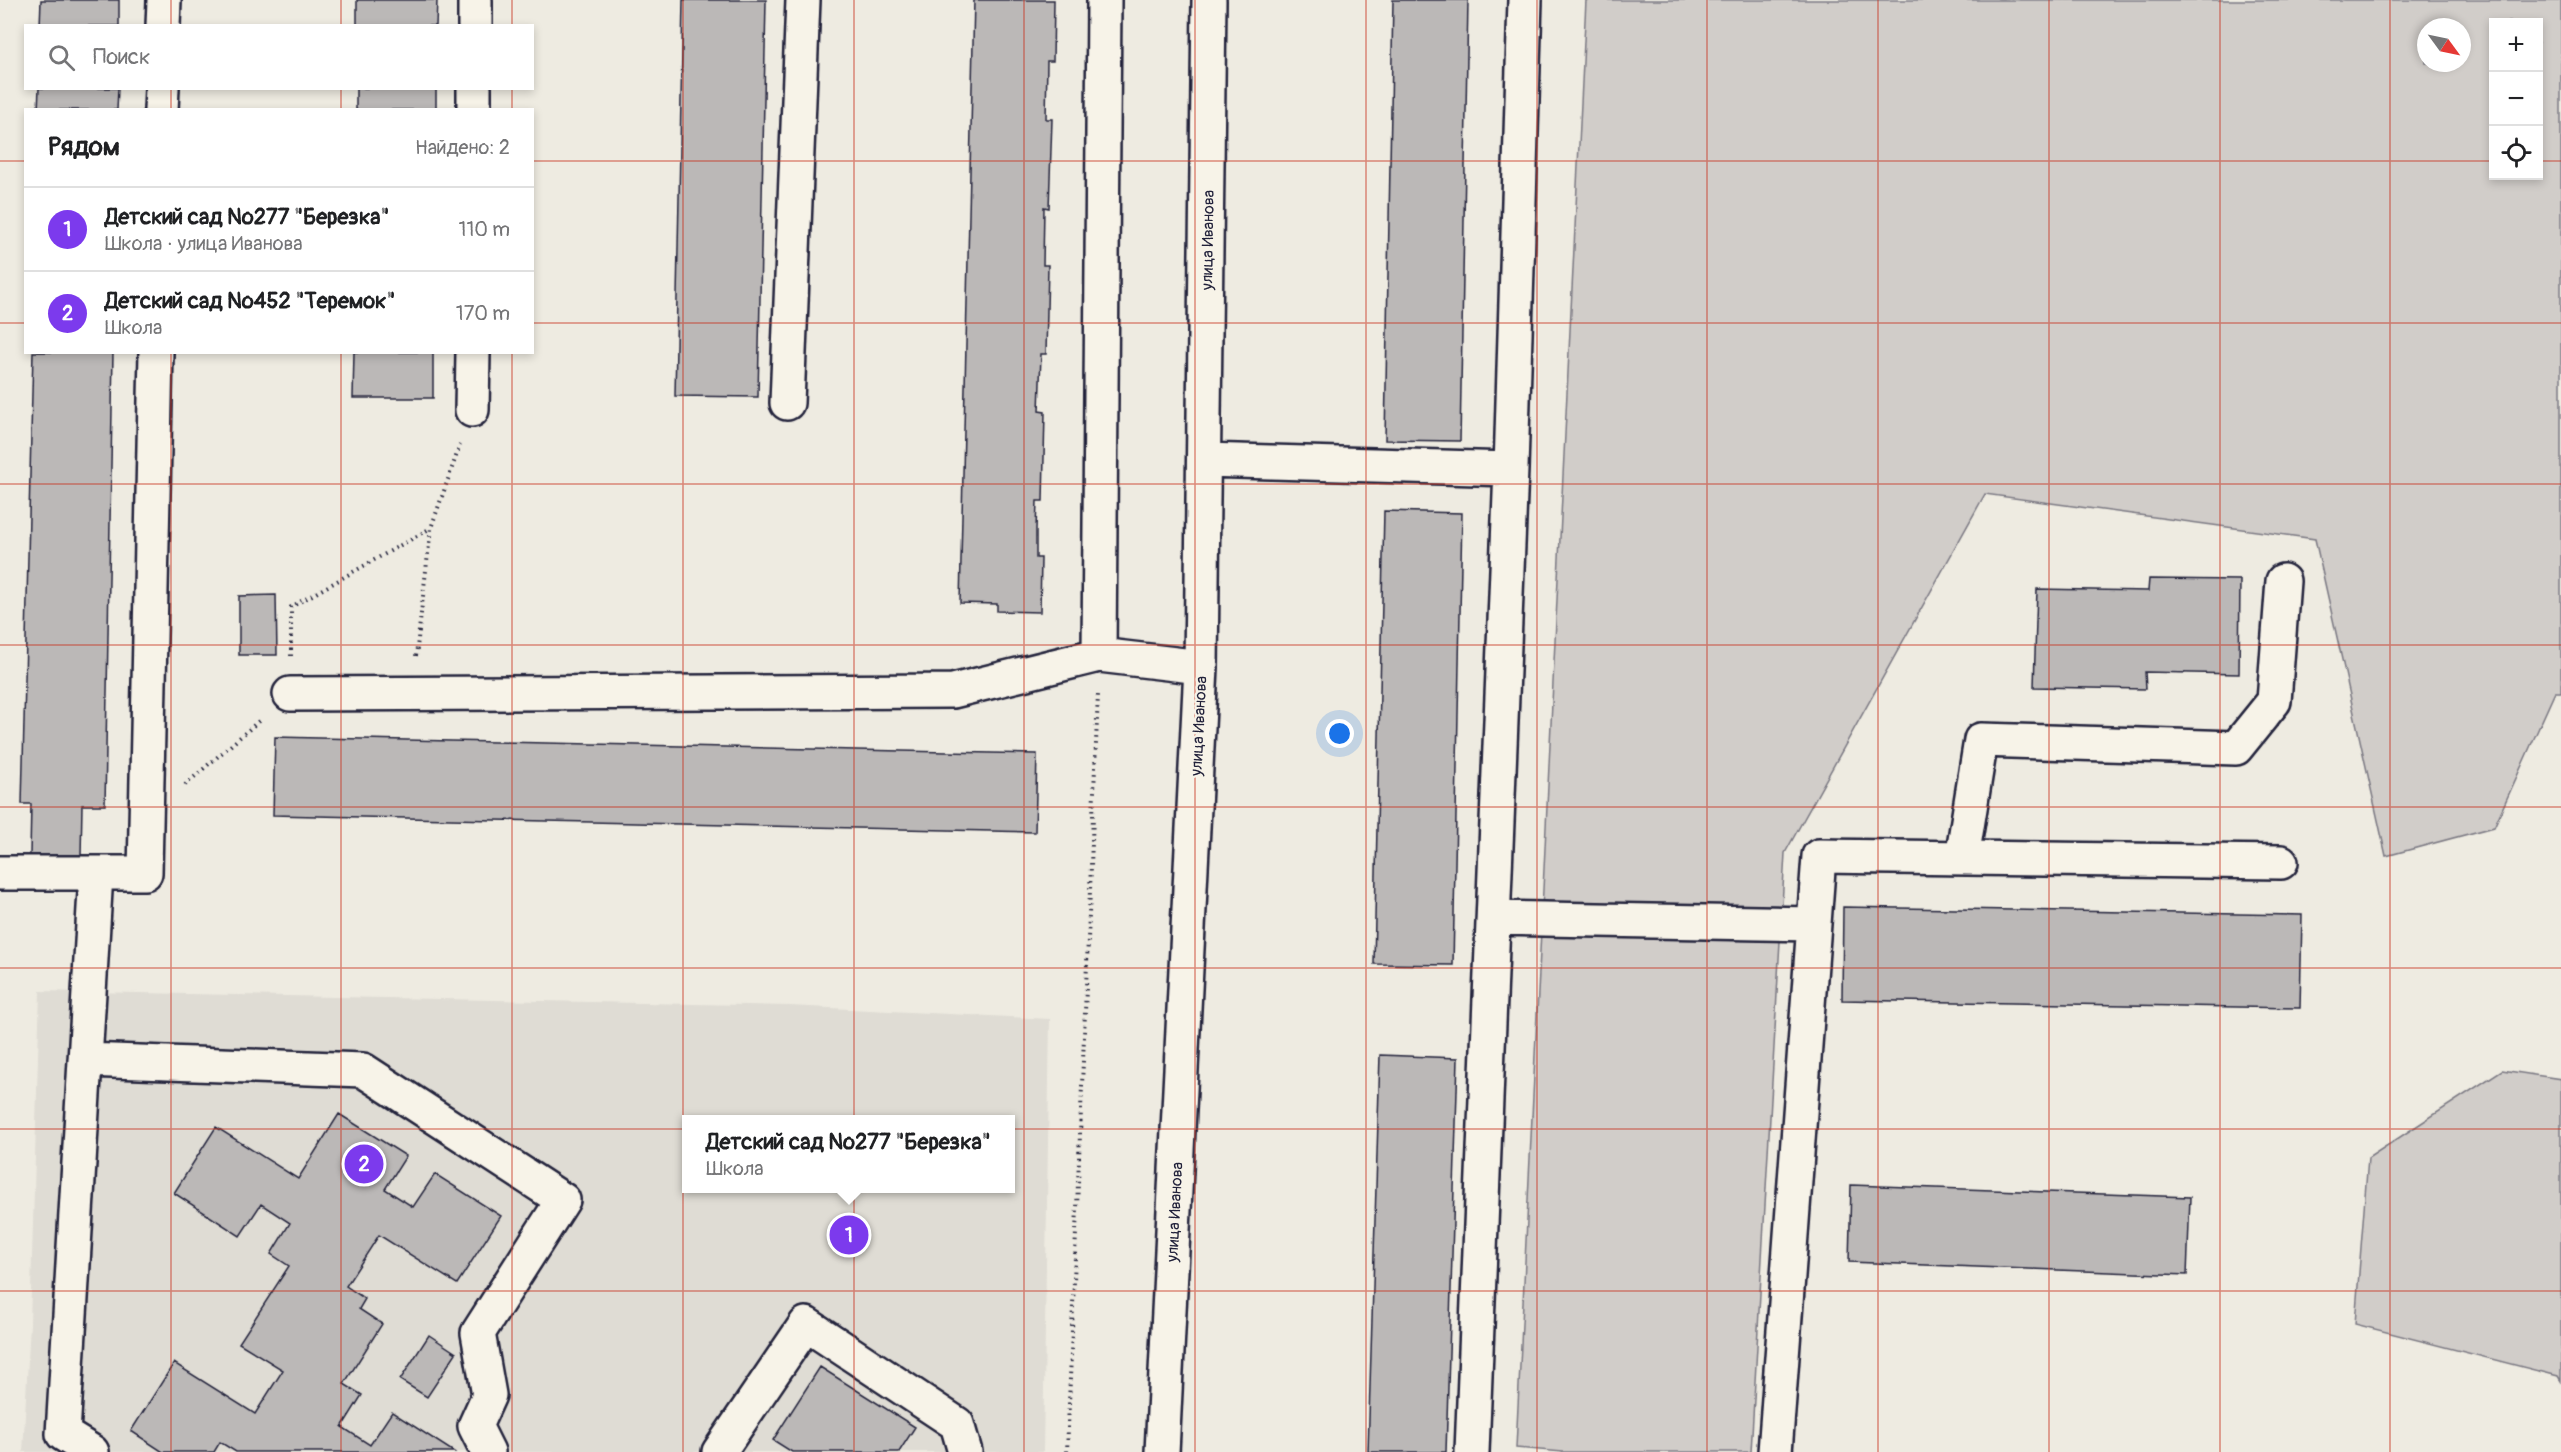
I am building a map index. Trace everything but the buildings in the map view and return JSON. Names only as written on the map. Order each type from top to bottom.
[{"type":"street","points":[[163,24],[164,0]]},
{"type":"street","points":[[475,0],[475,24]]},
{"type":"street","points":[[787,403],[803,0]]},
{"type":"street","points":[[1099,655],[1104,0]]},
{"type":"street","name":"улица Иванова","points":[[1162,1452],[1201,667],[1209,0]]},
{"type":"street","points":[[1472,1452],[1511,469],[1525,0]]},
{"type":"street","points":[[162,90],[162,108]]},
{"type":"street","points":[[474,90],[474,108]]},
{"type":"street","points":[[0,873],[145,873],[156,354]]},
{"type":"street","points":[[472,354],[472,410]]},
{"type":"street","points":[[1205,460],[1511,469]]},
{"type":"street","points":[[1962,858],[1981,740],[2236,748],[2274,701],[2283,581]]},
{"type":"street","points":[[291,678],[411,693],[953,691],[1099,655],[1201,667]]},
{"type":"street","points":[[1775,1452],[1819,856],[2281,862]]},
{"type":"street","points":[[92,1452],[63,1434],[96,873]]},
{"type":"street","points":[[1494,918],[1814,924]]},
{"type":"street","points":[[85,1060],[363,1070],[563,1200],[478,1333],[489,1395],[475,1426],[488,1452]]},
{"type":"street","points":[[720,1452],[806,1324],[957,1424],[966,1452]]},
{"type":"path","points":[[411,693],[431,528],[472,410]]},
{"type":"path","points":[[146,819],[291,678],[291,607],[431,528]]},
{"type":"path","points":[[1067,1452],[1099,655]]},
{"type":"shaded area","points":[[1586,0],[2561,0],[2561,692],[2555,692],[2494,827],[2386,856],[2315,539],[1985,494],[1785,853],[1751,1452],[1563,1452],[1516,1448]]},
{"type":"shaded area","points":[[40,991],[790,1006],[1050,1019],[1043,1452],[23,1452],[30,1323]]},
{"type":"shaded area","points":[[2502,1070],[2561,1079],[2561,1381],[2558,1376],[2355,1324],[2368,1158]]},
{"type":"place","name":"Детский сад №452 \"Теремок\"","points":[[364,1164]]},
{"type":"place","name":"Детский сад №277 \"Березка\"","points":[[849,1235]]}]
